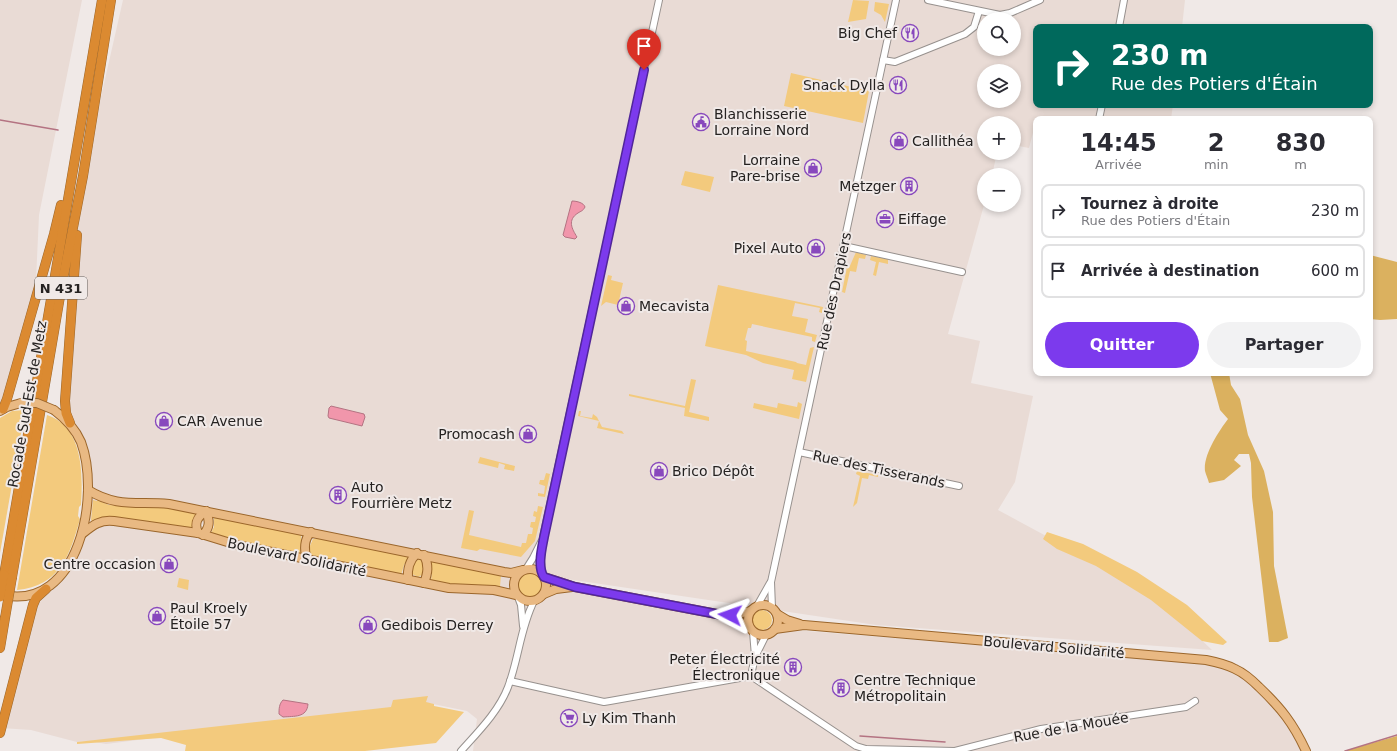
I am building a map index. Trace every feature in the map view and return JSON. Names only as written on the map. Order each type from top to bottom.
[{"type":"highway","name":"Rocade Sud-Est de Metz","points":[[0,648],[5,618],[8,576],[102,0]]},
{"type":"highway","name":"Rocade Sud-Est de Metz","points":[[0,596],[8,576],[83,176],[111,0]]},
{"type":"highway","points":[[1,410],[7,399],[54,234],[78,142]]},
{"type":"highway","points":[[70,423],[66,413],[65,401],[75,252],[83,176]]},
{"type":"highway","points":[[0,733],[33,605],[36,598],[46,589]]},
{"type":"main road","points":[[0,596],[28,596],[46,589],[53,584],[66,569],[71,561],[82,534],[88,490],[87,469],[83,449],[70,423],[54,410],[37,403],[21,403],[1,410]]},
{"type":"main road","name":"Boulevard Solidarité","points":[[88,490],[97,496],[115,502],[169,504],[504,572],[512,573],[525,569]]},
{"type":"main road","points":[[206,511],[209,522],[208,527],[200,534],[196,528],[197,520],[200,515],[206,511]]},
{"type":"main road","name":"Boulevard Solidarité","points":[[82,534],[99,522],[107,520],[200,534],[237,545],[450,588],[502,591],[517,596]]},
{"type":"main road","points":[[307,559],[305,543],[311,532]]},
{"type":"main road","points":[[408,580],[407,571],[409,563],[420,554],[428,567],[428,574],[424,583]]},
{"type":"main road","points":[[575,587],[556,589],[544,594],[534,601],[524,601],[517,596],[514,589],[514,581],[518,573],[525,569],[535,569],[543,575],[575,587],[722,615],[738,621],[757,634],[766,635],[775,629],[777,624],[774,611],[762,605],[757,606],[750,611],[739,614],[722,615]]},
{"type":"main road","points":[[543,575],[546,586],[544,594]]},
{"type":"main road","points":[[750,611],[747,618],[751,629]]},
{"type":"main road","name":"Boulevard Solidarité","points":[[774,611],[787,620],[804,625],[1206,660],[1223,664],[1236,669],[1248,677],[1286,714],[1306,751]]},
{"type":"main road","name":"Boulevard Solidarité","points":[[775,629],[804,625]]},
{"type":"street","points":[[543,575],[541,560],[544,537],[659,0]]},
{"type":"street","name":"Rue des Drapiers","points":[[774,611],[771,582],[896,0]]},
{"type":"street","points":[[928,0],[996,15],[1005,15],[1040,0]]},
{"type":"street","points":[[1120,24],[1124,0]]},
{"type":"street","points":[[883,60],[895,62],[965,34],[974,27],[979,11]]},
{"type":"street","points":[[844,246],[962,272]]},
{"type":"street","name":"Rue des Tisserands","points":[[799,452],[958,486]]},
{"type":"street","points":[[525,569],[533,558],[544,537]]},
{"type":"street","name":"Rue des Drapiers","points":[[757,606],[771,582]]},
{"type":"street","points":[[517,596],[521,605],[523,628]]},
{"type":"street","points":[[461,751],[488,720],[504,694],[510,681],[523,628],[534,601]]},
{"type":"street","points":[[751,629],[755,656]]},
{"type":"street","points":[[510,681],[604,702],[610,702],[751,676],[755,656],[766,635]]},
{"type":"street","name":"Rue de la Mouée","points":[[751,676],[856,746],[866,749],[955,751],[1042,729],[1186,708],[1195,701]]},
{"type":"shaded area","points":[[0,0],[82,0],[39,215],[35,302],[0,411]]},
{"type":"shaded area","points":[[123,0],[1185,0],[1182,24],[1033,24],[1033,108],[1173,108],[1171,116],[1033,116],[1033,133],[1029,148],[1021,146],[1021,116],[977,116],[977,160],[995,160],[994,168],[977,168],[977,212],[982,212],[948,334],[980,341],[971,383],[1033,396],[1015,482],[998,510],[1152,593],[1212,650],[876,625],[118,512],[764,621],[794,630],[1205,663],[1225,668],[1244,680],[1280,711],[1302,751],[473,751],[477,719],[467,711],[428,703],[106,744],[89,741],[77,742],[31,730],[1,728],[33,605],[53,584],[82,534],[87,469],[66,413],[76,238],[83,176]]},
{"type":"shaded area","points":[[853,0],[869,1],[866,19],[848,22]]},
{"type":"shaded area","points":[[875,2],[889,4],[885,22],[881,15],[874,11]]},
{"type":"shaded area","points":[[791,73],[869,91],[863,123],[784,106]]},
{"type":"shaded area","points":[[685,171],[714,177],[710,192],[681,185]]},
{"type":"shaded area","points":[[572,201],[580,202],[585,207],[572,219],[572,228],[577,237],[575,239],[565,237],[563,235]]},
{"type":"shaded area","points":[[856,252],[866,255],[865,259],[859,258],[856,272],[850,271],[845,293],[842,292],[847,267],[849,268]]},
{"type":"shaded area","points":[[871,256],[888,259],[888,264],[879,262],[876,276],[873,275],[876,262],[870,260]]},
{"type":"shaded area","points":[[1373,256],[1397,262],[1397,319],[1373,319]]},
{"type":"shaded area","points":[[608,275],[612,276],[611,280],[623,283],[618,305],[606,302],[601,306]]},
{"type":"shaded area","points":[[718,285],[823,307],[822,313],[819,312],[820,308],[795,303],[792,316],[808,319],[805,332],[817,335],[815,342],[812,341],[812,337],[752,324],[751,328],[748,328],[745,340],[747,341],[746,351],[806,365],[810,348],[814,347],[806,382],[792,379],[794,370],[763,363],[746,355],[705,346]]},
{"type":"shaded area","points":[[1211,376],[1230,376],[1231,385],[1240,399],[1248,435],[1264,471],[1273,512],[1274,566],[1288,638],[1278,642],[1269,642],[1252,497],[1251,463],[1249,454],[1239,454],[1234,460],[1241,466],[1224,480],[1209,483],[1205,471],[1206,458],[1209,451],[1228,419],[1220,410]]},
{"type":"shaded area","points":[[691,379],[696,380],[689,412],[709,417],[709,421],[684,416],[685,408],[629,396],[629,394],[685,406]]},
{"type":"shaded area","points":[[798,402],[802,404],[799,419],[753,408],[754,403],[777,408],[778,403],[797,407]]},
{"type":"shaded area","points":[[331,406],[364,414],[365,417],[362,426],[329,418],[329,408]]},
{"type":"shaded area","points":[[25,410],[0,553],[0,418],[12,411]]},
{"type":"shaded area","points":[[579,411],[581,411],[580,416],[592,418],[593,414],[599,421],[578,416]]},
{"type":"shaded area","points":[[47,415],[59,421],[68,429],[78,452],[82,479],[81,505],[79,507],[78,516],[80,519],[72,545],[61,566],[44,582],[32,587],[17,590]]},
{"type":"shaded area","points":[[599,421],[602,427],[622,431],[624,434],[597,428]]},
{"type":"shaded area","points":[[480,457],[515,466],[514,471],[504,469],[505,465],[499,463],[498,468],[478,463]]},
{"type":"shaded area","points":[[857,471],[878,475],[878,477],[869,475],[868,479],[862,478],[857,503],[853,507],[860,476],[856,474]]},
{"type":"shaded area","points":[[546,473],[550,474],[545,497],[538,496],[538,493],[544,494],[545,486],[539,484],[540,480],[544,480]]},
{"type":"shaded area","points":[[93,500],[109,505],[167,507],[198,513],[193,522],[192,530],[93,522],[91,520]]},
{"type":"shaded area","points":[[538,506],[543,507],[535,541],[521,557],[480,549],[477,551],[461,548],[469,510],[474,511],[469,535],[521,547],[522,543],[526,543],[528,534],[532,534],[533,528],[530,527],[531,522],[535,522],[536,517],[533,516],[534,511],[537,512]]},
{"type":"shaded area","points":[[214,516],[301,534],[302,550],[300,555],[210,535],[214,527]]},
{"type":"shaded area","points":[[1047,532],[1083,544],[1137,572],[1187,605],[1227,642],[1223,645],[1202,641],[1151,600],[1096,566],[1057,549],[1043,539]]},
{"type":"shaded area","points":[[320,538],[409,556],[401,575],[314,558],[308,550],[313,539]]},
{"type":"shaded area","points":[[419,559],[423,564],[424,569],[422,575],[418,577],[412,574],[412,567]]},
{"type":"shaded area","points":[[430,560],[501,575],[500,587],[449,584],[431,581],[432,569]]},
{"type":"shaded area","points":[[529,572],[538,576],[542,585],[538,594],[529,598],[520,594],[516,585],[520,576]]},
{"type":"shaded area","points":[[179,578],[189,580],[188,590],[177,587]]},
{"type":"shaded area","points":[[762,610],[769,613],[772,620],[769,627],[762,630],[755,627],[752,620],[755,613]]},
{"type":"shaded area","points":[[428,696],[426,702],[434,704],[434,706],[464,712],[436,743],[365,751],[185,751],[186,745],[161,738],[77,744],[77,742],[391,707],[393,700]]},
{"type":"shaded area","points":[[283,700],[308,704],[307,709],[303,714],[283,717],[279,714],[279,708]]},
{"type":"shaded area","points":[[1397,736],[1397,751],[1344,751]]},
{"type":"waterway","points":[[0,120],[58,130]]},
{"type":"waterway","points":[[1345,751],[1397,735]]},
{"type":"waterway","points":[[860,736],[945,742]]},
{"type":"place","name":"Big Chef","points":[[910,33]]},
{"type":"place","name":"Snack Dylla","points":[[898,85]]},
{"type":"place","name":"Blanchisserie Lorraine Nord","points":[[701,122]]},
{"type":"place","name":"Callithéa","points":[[899,141]]},
{"type":"place","name":"Lorraine Pare-brise","points":[[813,168]]},
{"type":"place","name":"Metzger","points":[[909,186]]},
{"type":"place","name":"Eiffage","points":[[885,219]]},
{"type":"place","name":"Pixel Auto","points":[[816,248]]},
{"type":"place","name":"Mecavista","points":[[626,306]]},
{"type":"place","name":"CAR Avenue","points":[[164,421]]},
{"type":"place","name":"Promocash","points":[[528,434]]},
{"type":"place","name":"Brico Dépôt","points":[[659,471]]},
{"type":"place","name":"Auto Fourrière Metz","points":[[338,495]]},
{"type":"place","name":"Centre occasion","points":[[169,564]]},
{"type":"place","name":"Paul Kroely Étoile 57","points":[[157,616]]},
{"type":"place","name":"Gedibois Derrey","points":[[368,625]]},
{"type":"place","name":"Peter Électricité Électronique","points":[[793,667]]},
{"type":"place","name":"Centre Technique Métropolitain","points":[[841,688]]},
{"type":"place","name":"Ly Kim Thanh","points":[[569,718]]},
{"type":"route","points":[[644,70],[544,537],[541,560],[542,574],[544,577],[575,587],[722,615],[730,615]]}]
